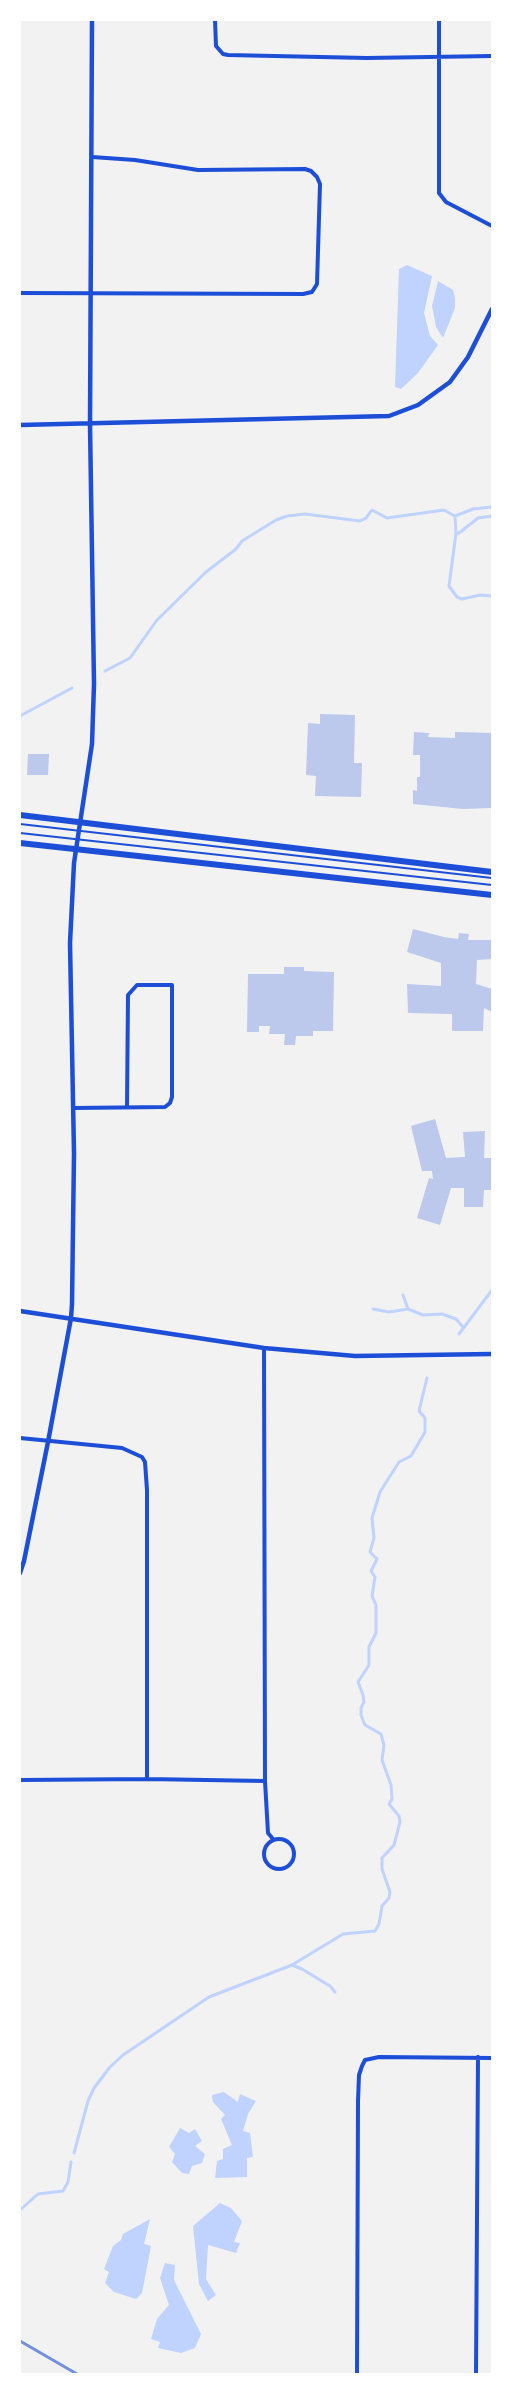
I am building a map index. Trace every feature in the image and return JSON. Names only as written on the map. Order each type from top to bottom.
[{"type":"main road","points":[[20,815],[492,872]]},
{"type":"main road","points":[[20,843],[291,871],[492,895]]},
{"type":"street","points":[[20,1573],[71,1318],[74,1252],[69,976],[76,850],[92,744],[94,684],[90,424],[92,20]]},
{"type":"street","points":[[214,20],[216,46],[222,54],[228,56],[367,58],[492,56]]},
{"type":"street","points":[[439,20],[439,193],[446,202],[492,226]]},
{"type":"street","points":[[20,294],[92,292],[303,294],[312,292],[317,284],[320,184],[317,177],[305,169],[198,170],[135,160],[92,158]]},
{"type":"street","points":[[20,425],[379,417],[397,414],[427,399],[450,382],[468,357],[492,309]]},
{"type":"street","points":[[73,1108],[165,1107],[171,1100],[172,985],[138,985],[128,995],[127,1107]]},
{"type":"street","points":[[20,1311],[264,1348],[355,1356],[492,1354]]},
{"type":"street","points":[[264,1348],[265,1781],[268,1833],[273,1839]]},
{"type":"street","points":[[20,1438],[122,1448],[142,1457],[145,1462],[147,1482],[147,1779]]},
{"type":"street","points":[[20,1780],[265,1781]]},
{"type":"street","points":[[280,1838],[289,1842],[295,1851],[293,1862],[287,1868],[275,1869],[266,1863],[263,1852],[268,1842],[273,1839],[280,1838]]},
{"type":"street","points":[[357,2374],[358,2101],[359,2075],[362,2066],[365,2060],[379,2057],[492,2058]]},
{"type":"street","points":[[476,2374],[478,2057]]},
{"type":"lane","points":[[20,824],[492,878]]},
{"type":"lane","points":[[20,832],[492,885]]},
{"type":"water","points":[[407,265],[432,276],[424,313],[430,336],[438,345],[418,373],[401,389],[395,387],[399,269]]},
{"type":"water","points":[[438,281],[453,290],[455,298],[455,308],[443,338],[436,327],[432,306]]},
{"type":"water","points":[[224,2092],[238,2102],[240,2094],[256,2101],[248,2114],[243,2131],[250,2133],[253,2157],[247,2158],[247,2177],[215,2178],[217,2161],[223,2159],[223,2149],[232,2145],[221,2119],[225,2115],[213,2102],[212,2095]]},
{"type":"water","points":[[180,2128],[189,2133],[195,2129],[202,2141],[195,2146],[205,2154],[202,2163],[192,2166],[189,2174],[182,2173],[172,2162],[175,2154],[169,2147]]},
{"type":"water","points":[[220,2203],[231,2208],[242,2221],[234,2242],[240,2243],[236,2253],[208,2245],[206,2279],[216,2295],[208,2301],[199,2284],[193,2226]]},
{"type":"water","points":[[150,2219],[144,2244],[151,2246],[142,2293],[136,2299],[114,2292],[105,2283],[109,2272],[104,2269],[113,2246],[121,2240],[123,2234]]},
{"type":"water","points":[[165,2263],[175,2265],[174,2280],[201,2334],[195,2348],[181,2353],[158,2348],[160,2342],[151,2339],[157,2319],[169,2305],[160,2278]]},
{"type":"building","points":[[320,714],[355,715],[354,763],[362,763],[361,797],[315,796],[316,776],[306,775],[308,723],[320,724]]},
{"type":"building","points":[[414,732],[429,733],[428,737],[455,738],[455,732],[492,733],[492,808],[463,809],[413,804],[413,790],[417,791],[417,777],[420,777],[420,755],[413,755]]},
{"type":"building","points":[[28,754],[49,754],[48,775],[27,775]]},
{"type":"building","points":[[413,929],[458,939],[459,933],[469,934],[468,940],[492,940],[492,959],[477,960],[476,984],[492,989],[492,1012],[484,1008],[483,1031],[452,1031],[452,1014],[408,1013],[407,984],[441,986],[441,963],[407,952]]},
{"type":"building","points":[[284,967],[304,967],[304,971],[334,972],[333,1031],[313,1031],[313,1036],[296,1036],[295,1045],[284,1045],[285,1034],[269,1034],[270,1026],[259,1026],[259,1032],[247,1032],[248,974],[284,974]]},
{"type":"building","points":[[435,1119],[446,1158],[465,1157],[463,1132],[485,1131],[484,1158],[492,1158],[492,1190],[484,1190],[483,1207],[464,1207],[464,1188],[451,1188],[440,1225],[417,1218],[429,1178],[433,1179],[432,1171],[422,1171],[411,1126]]},
{"type":"waterway","points":[[105,671],[130,658],[157,620],[206,572],[236,549],[242,541],[276,520],[305,514],[360,521],[366,518],[372,510],[387,518],[444,510],[455,516],[473,509],[492,507]]},
{"type":"waterway","points":[[455,516],[456,533],[449,586],[457,597],[462,599],[480,595],[492,596]]},
{"type":"waterway","points":[[456,533],[478,518],[492,516]]},
{"type":"waterway","points":[[20,716],[72,688]]},
{"type":"waterway","points":[[459,1334],[492,1290]]},
{"type":"waterway","points":[[403,1295],[408,1309]]},
{"type":"waterway","points":[[373,1309],[389,1312],[408,1309],[423,1315],[442,1314],[456,1319],[463,1327]]},
{"type":"waterway","points":[[74,2153],[88,2101],[94,2088],[110,2067],[123,2055],[209,1997],[292,1965],[343,1934],[375,1931],[379,1924],[382,1906],[389,1898],[390,1892],[382,1869],[382,1858],[394,1845],[400,1822],[399,1816],[389,1804],[392,1799],[391,1785],[382,1760],[384,1745],[381,1734],[365,1725],[361,1715],[364,1702],[358,1682],[369,1665],[369,1647],[376,1633],[376,1605],[372,1596],[375,1577],[371,1571],[377,1559],[370,1552],[374,1538],[372,1518],[380,1492],[399,1462],[411,1456],[425,1432],[425,1418],[419,1411],[427,1378]]},
{"type":"waterway","points":[[292,1965],[330,1986],[335,1992]]},
{"type":"waterway","points":[[20,2210],[38,2194],[63,2191],[68,2182],[71,2162]]},
{"type":"railway","points":[[20,2341],[77,2374]]}]
